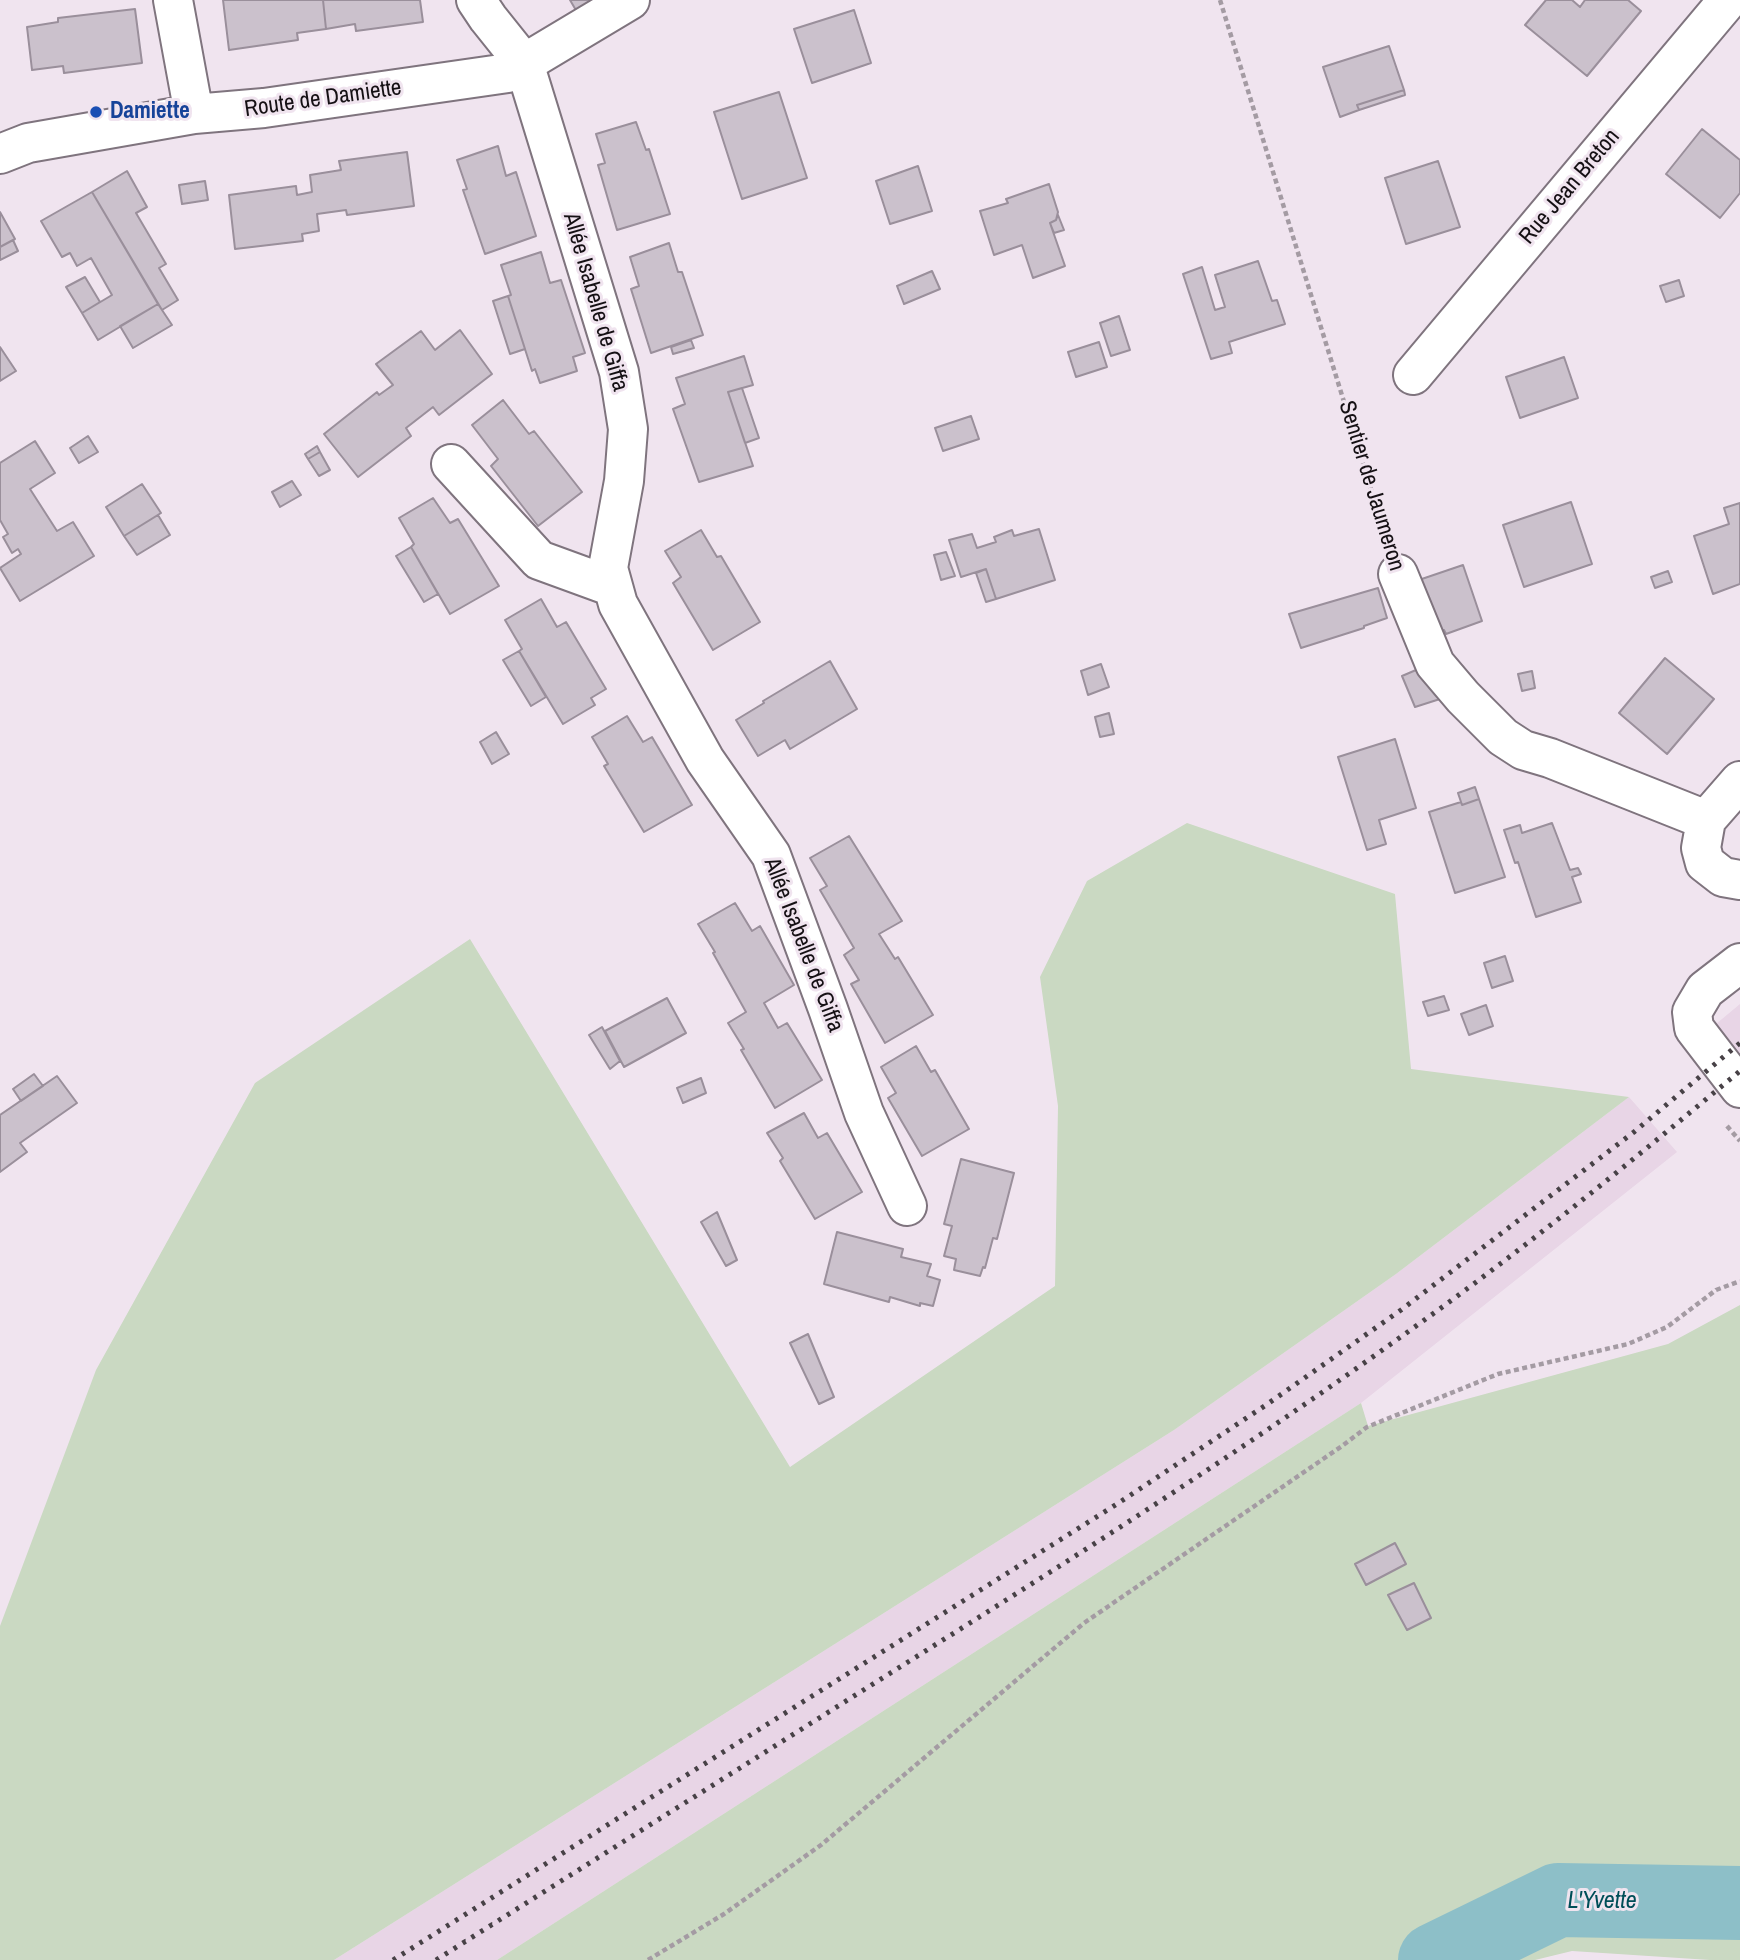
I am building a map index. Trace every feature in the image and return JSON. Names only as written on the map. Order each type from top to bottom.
[{"type":"street","points":[[173,0],[194,114]]},
{"type":"street","points":[[477,0],[524,64]]},
{"type":"street","name":"Route de Damiette","points":[[0,154],[28,143],[194,114],[264,108],[508,73],[630,0]]},
{"type":"street","name":"Rue Jean Breton","points":[[1413,375],[1728,0]]},
{"type":"street","name":"Allée Isabelle de Giffa","points":[[524,64],[619,372],[628,429],[624,481],[608,568],[618,604],[705,760],[771,855],[864,1113],[907,1206]]},
{"type":"street","points":[[451,464],[539,560],[613,587]]},
{"type":"street","name":"Sentier de Jaumeron","points":[[1398,574],[1435,664],[1503,737],[1523,750],[1706,820]]},
{"type":"street","points":[[1740,781],[1706,820],[1701,848],[1705,863],[1723,877],[1740,880]]},
{"type":"street","points":[[1740,963],[1705,990],[1692,1012],[1693,1028],[1740,1088]]},
{"type":"path","name":"Sentier de Jaumeron","points":[[1220,0],[1398,574]]},
{"type":"path","points":[[648,1960],[724,1914],[821,1845],[903,1773],[1084,1623],[1342,1447],[1367,1427],[1498,1374],[1628,1344],[1667,1327],[1716,1290],[1740,1281]]},
{"type":"shaded area","points":[[1740,1004],[1740,1053],[1716,1024]]},
{"type":"shaded area","points":[[1629,1097],[1677,1152],[1361,1403],[497,1960],[334,1960],[1174,1430],[1396,1274]]},
{"type":"green space","points":[[1187,823],[1395,894],[1411,1069],[1629,1097],[1396,1274],[1174,1430],[334,1960],[0,1960],[0,1626],[96,1370],[255,1083],[470,939],[790,1467],[1055,1286],[1058,1106],[1040,977],[1087,881]]},
{"type":"green space","points":[[1740,1305],[1740,1960],[1572,1951],[1535,1960],[497,1960],[1361,1403],[1368,1426],[1668,1344]]},
{"type":"building","points":[[223,0],[323,0],[326,29],[297,33],[298,40],[229,50]]},
{"type":"building","points":[[323,0],[420,0],[423,22],[356,31],[355,24],[326,29]]},
{"type":"building","points":[[570,0],[599,0],[577,12]]},
{"type":"building","points":[[1546,0],[1572,0],[1580,7],[1585,0],[1628,0],[1641,11],[1587,76],[1525,25]]},
{"type":"building","points":[[135,9],[142,63],[64,73],[63,66],[32,70],[27,27],[58,22],[58,18]]},
{"type":"building","points":[[854,10],[871,63],[812,83],[794,29]]},
{"type":"building","points":[[1389,46],[1404,90],[1357,105],[1359,110],[1340,117],[1323,67]]},
{"type":"building","points":[[1404,90],[1405,95],[1359,110],[1357,105]]},
{"type":"building","points":[[779,92],[807,178],[742,199],[714,112]]},
{"type":"building","points":[[636,122],[646,150],[649,149],[670,214],[617,230],[598,165],[605,163],[596,134]]},
{"type":"building","points":[[1702,129],[1740,160],[1740,193],[1720,218],[1666,174]]},
{"type":"building","points":[[498,146],[506,176],[516,172],[536,236],[485,254],[463,190],[467,189],[457,160]]},
{"type":"building","points":[[407,152],[414,206],[347,215],[346,210],[317,214],[319,231],[302,234],[303,241],[235,249],[229,195],[296,186],[297,195],[312,192],[310,175],[341,170],[339,161]]},
{"type":"building","points":[[1438,161],[1460,227],[1406,244],[1385,178]]},
{"type":"building","points":[[918,166],[932,211],[890,224],[876,181]]},
{"type":"building","points":[[127,171],[147,207],[136,213],[166,264],[159,268],[178,300],[162,310],[92,192]]},
{"type":"building","points":[[205,181],[208,200],[182,204],[179,185]]},
{"type":"building","points":[[1049,184],[1058,212],[1056,220],[1050,223],[1065,266],[1033,278],[1022,245],[994,255],[980,211],[1008,203],[1006,199]]},
{"type":"building","points":[[92,192],[158,304],[98,340],[82,313],[112,295],[91,258],[77,266],[70,253],[62,257],[41,221]]},
{"type":"building","points":[[0,212],[15,239],[0,247]]},
{"type":"building","points":[[1058,215],[1064,230],[1054,233],[1050,223],[1056,220]]},
{"type":"building","points":[[13,240],[18,251],[0,260],[0,247]]},
{"type":"building","points":[[669,243],[678,272],[682,272],[703,335],[651,353],[631,289],[639,286],[630,257]]},
{"type":"building","points":[[541,252],[550,283],[561,280],[585,353],[573,357],[577,371],[540,383],[535,369],[532,371],[501,265]]},
{"type":"building","points":[[1258,261],[1272,301],[1277,300],[1285,324],[1229,342],[1232,353],[1211,359],[1183,274],[1202,267],[1215,310],[1225,307],[1215,275]]},
{"type":"building","points":[[932,271],[940,289],[904,304],[897,286]]},
{"type":"building","points":[[85,277],[100,302],[82,313],[66,287]]},
{"type":"building","points":[[1679,280],[1684,296],[1666,302],[1660,286]]},
{"type":"building","points":[[508,296],[525,349],[510,354],[493,301]]},
{"type":"building","points":[[158,304],[172,325],[133,348],[120,326]]},
{"type":"building","points":[[1119,316],[1130,350],[1111,356],[1100,323]]},
{"type":"building","points":[[460,330],[492,374],[439,415],[433,407],[406,428],[411,436],[358,477],[324,434],[377,392],[379,395],[393,385],[376,364],[421,331],[435,350]]},
{"type":"building","points":[[691,340],[694,348],[673,354],[671,347]]},
{"type":"building","points":[[1099,342],[1107,367],[1076,377],[1068,352]]},
{"type":"building","points":[[0,347],[16,371],[0,381]]},
{"type":"building","points":[[744,356],[753,385],[728,392],[753,466],[699,482],[673,409],[685,404],[676,378]]},
{"type":"building","points":[[1564,357],[1578,398],[1520,418],[1506,377]]},
{"type":"building","points":[[742,388],[759,438],[745,443],[728,392]]},
{"type":"building","points":[[503,400],[529,434],[534,431],[582,492],[538,526],[491,466],[498,459],[472,425]]},
{"type":"building","points":[[971,416],[979,439],[943,451],[935,428]]},
{"type":"building","points":[[88,436],[98,452],[79,463],[70,448]]},
{"type":"building","points":[[35,441],[55,473],[30,489],[57,531],[73,522],[94,556],[20,601],[0,568],[21,554],[18,549],[12,553],[3,537],[8,534],[0,520],[0,463]]},
{"type":"building","points":[[317,446],[320,452],[308,459],[305,454]]},
{"type":"building","points":[[320,452],[330,470],[319,476],[308,459]]},
{"type":"building","points":[[292,481],[301,495],[280,507],[272,492]]},
{"type":"building","points":[[142,484],[161,513],[124,536],[106,507]]},
{"type":"building","points":[[433,498],[450,523],[458,519],[499,586],[450,614],[411,547],[414,544],[399,518]]},
{"type":"building","points":[[1571,502],[1592,564],[1524,587],[1503,525]]},
{"type":"building","points":[[1740,503],[1740,584],[1713,594],[1694,536],[1729,524],[1724,508]]},
{"type":"building","points":[[158,515],[170,535],[137,555],[124,536]]},
{"type":"building","points":[[1039,529],[1055,580],[996,599],[986,569],[961,577],[949,540],[972,534],[977,548],[996,542],[994,537],[1012,530],[1014,536]]},
{"type":"building","points":[[701,530],[717,557],[721,556],[760,622],[713,650],[673,583],[681,577],[665,551]]},
{"type":"building","points":[[411,547],[438,594],[424,602],[396,556]]},
{"type":"building","points":[[946,552],[955,576],[941,580],[934,555]]},
{"type":"building","points":[[1463,565],[1482,621],[1446,634],[1444,630],[1428,635],[1410,583]]},
{"type":"building","points":[[986,569],[996,599],[986,602],[976,573]]},
{"type":"building","points":[[1668,571],[1672,582],[1655,588],[1651,577]]},
{"type":"building","points":[[1378,588],[1387,618],[1301,648],[1289,614]]},
{"type":"building","points":[[541,599],[557,627],[566,622],[606,689],[591,698],[595,705],[563,724],[519,651],[522,649],[505,620]]},
{"type":"building","points":[[519,651],[546,697],[531,706],[503,660]]},
{"type":"building","points":[[1665,658],[1714,699],[1667,754],[1619,713]]},
{"type":"building","points":[[830,661],[857,709],[790,749],[785,740],[758,756],[736,720]]},
{"type":"building","points":[[1101,664],[1109,687],[1088,695],[1081,671]]},
{"type":"building","points":[[1423,667],[1440,699],[1415,707],[1402,676]]},
{"type":"building","points":[[1532,671],[1535,688],[1522,691],[1518,674]]},
{"type":"building","points":[[1109,713],[1114,734],[1100,737],[1095,717]]},
{"type":"building","points":[[627,716],[643,742],[652,737],[692,805],[644,832],[604,766],[608,764],[592,737]]},
{"type":"building","points":[[496,732],[509,754],[492,764],[480,742]]},
{"type":"building","points":[[1395,739],[1416,808],[1379,820],[1386,844],[1367,850],[1338,757]]},
{"type":"building","points":[[1475,787],[1479,799],[1462,805],[1458,793]]},
{"type":"building","points":[[1479,799],[1505,877],[1455,893],[1429,812]]},
{"type":"building","points":[[1552,823],[1570,870],[1578,868],[1581,874],[1572,877],[1581,902],[1536,917],[1504,830],[1520,825],[1522,833]]},
{"type":"building","points":[[849,836],[902,921],[879,934],[895,959],[898,957],[933,1015],[885,1043],[851,984],[859,980],[844,955],[854,948],[820,890],[827,886],[810,858]]},
{"type":"building","points":[[735,903],[752,931],[760,926],[794,985],[764,1003],[778,1028],[787,1023],[822,1080],[775,1108],[728,1023],[746,1012],[698,924]]},
{"type":"building","points":[[1505,956],[1513,981],[1492,988],[1484,963]]},
{"type":"building","points":[[1444,996],[1449,1010],[1428,1016],[1423,1002]]},
{"type":"building","points":[[667,998],[686,1033],[624,1067],[605,1031]]},
{"type":"building","points":[[1486,1005],[1493,1026],[1469,1035],[1461,1014]]},
{"type":"building","points":[[602,1027],[620,1061],[610,1069],[589,1035]]},
{"type":"building","points":[[916,1046],[931,1072],[935,1070],[969,1129],[922,1156],[888,1098],[896,1093],[881,1067]]},
{"type":"building","points":[[34,1074],[43,1086],[21,1101],[13,1089]]},
{"type":"building","points":[[57,1076],[77,1103],[20,1143],[27,1152],[0,1172],[0,1115]]},
{"type":"building","points":[[701,1078],[706,1093],[683,1103],[677,1088]]},
{"type":"building","points":[[804,1113],[818,1138],[827,1133],[862,1192],[815,1219],[780,1161],[783,1158],[767,1133]]},
{"type":"building","points":[[961,1159],[1014,1173],[997,1239],[993,1238],[985,1268],[983,1267],[980,1276],[954,1270],[956,1259],[944,1256],[952,1226],[944,1224]]},
{"type":"building","points":[[717,1212],[737,1260],[726,1266],[701,1222]]},
{"type":"building","points":[[837,1232],[903,1249],[901,1257],[931,1264],[927,1276],[940,1280],[933,1306],[920,1303],[920,1306],[890,1297],[889,1302],[824,1284]]},
{"type":"building","points":[[808,1334],[834,1397],[819,1404],[790,1343]]},
{"type":"building","points":[[1395,1543],[1406,1564],[1366,1585],[1355,1564]]},
{"type":"building","points":[[1414,1583],[1431,1618],[1407,1630],[1388,1595]]},
{"type":"waterway","name":"L'Yvette","points":[[1435,1960],[1558,1900],[1740,1903]]},
{"type":"railway","points":[[393,1960],[1117,1504],[1266,1405],[1401,1310],[1634,1132],[1740,1043]]},
{"type":"railway","points":[[436,1960],[1023,1589],[1282,1420],[1494,1269],[1740,1071]]},
{"type":"place","name":"Damiette","points":[[96,112]]}]
